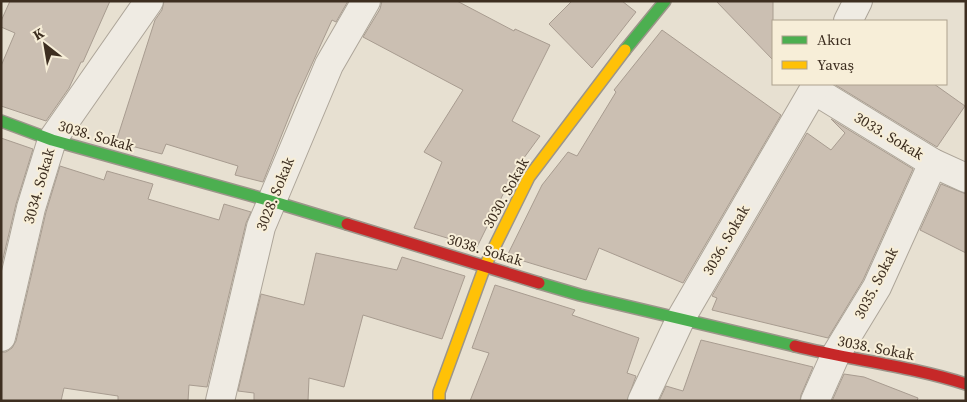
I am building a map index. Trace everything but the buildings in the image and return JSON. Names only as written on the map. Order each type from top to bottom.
[{"type":"street","name":"3034. Sokak","points":[[1,338],[31,208],[52,140],[149,1]]},
{"type":"street","name":"3028. Sokak","points":[[220,401],[261,227],[329,65],[366,1]]},
{"type":"street","name":"3030. Sokak","points":[[439,401],[439,392],[484,266],[529,177],[625,50],[665,1]]},
{"type":"street","points":[[848,20],[858,1]]},
{"type":"street","name":"3033. Sokak","points":[[815,87],[933,163],[966,178]]},
{"type":"street","name":"3036. Sokak","points":[[642,401],[681,318],[815,87]]},
{"type":"street","name":"3038. Sokak","points":[[1,121],[52,140],[272,201],[580,295],[836,356],[944,377],[966,384]]},
{"type":"street","name":"3035. Sokak","points":[[815,401],[836,356],[877,287],[933,163]]},
{"type":"traffic: fast","points":[[625,50],[665,1]]},
{"type":"traffic: fast","points":[[1,121],[52,140],[347,224]]},
{"type":"traffic: fast","points":[[539,283],[580,295],[795,346]]},
{"type":"traffic: slow","points":[[439,401],[439,392],[485,266],[529,177],[625,50]]},
{"type":"traffic: jam","points":[[347,224],[539,283]]},
{"type":"traffic: jam","points":[[795,346],[924,372],[966,384]]}]
